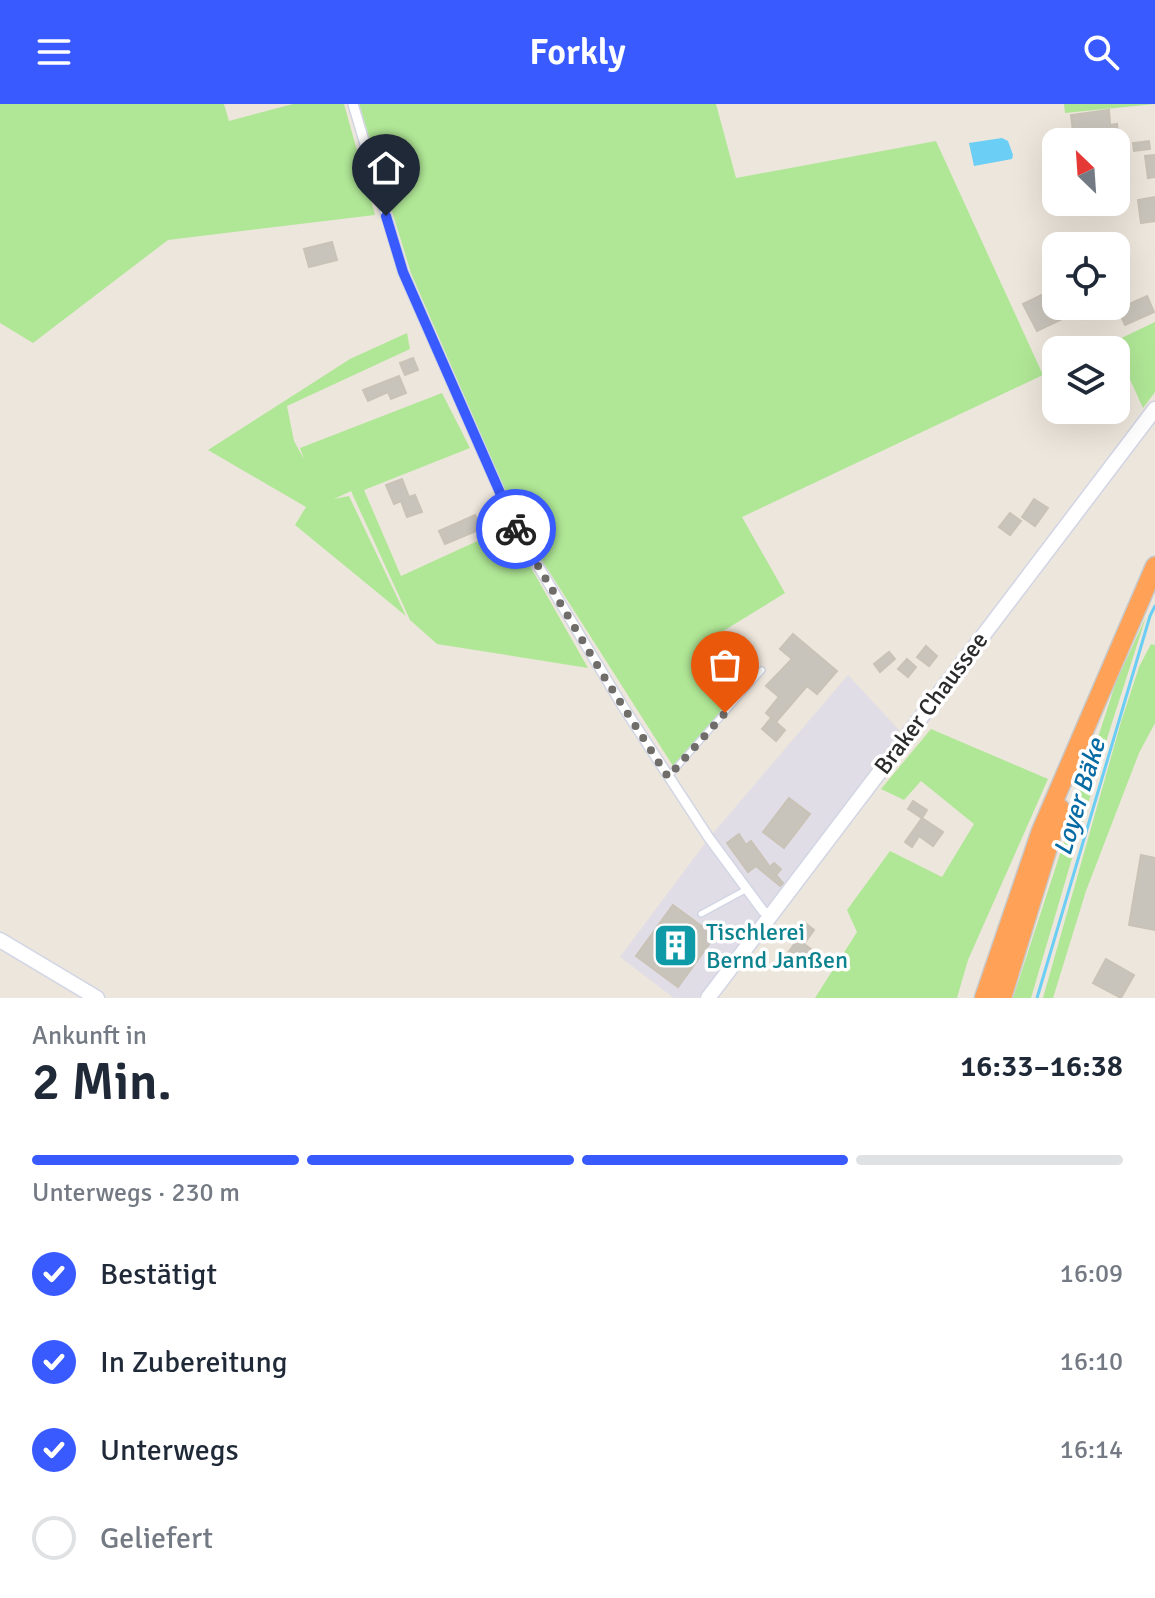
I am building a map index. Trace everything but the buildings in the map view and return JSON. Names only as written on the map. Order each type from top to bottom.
[{"type":"highway","points":[[984,998],[1041,831],[1155,566]]},
{"type":"highway","points":[[1002,998],[1084,729]]},
{"type":"street","points":[[353,104],[403,272],[517,531],[668,777],[763,911],[770,916]]},
{"type":"street","name":"Braker Chaussee","points":[[708,998],[1155,409]]},
{"type":"street","points":[[0,940],[97,998]]},
{"type":"lane","points":[[668,777],[762,670]]},
{"type":"lane","points":[[701,914],[747,889]]},
{"type":"shaded area","points":[[848,675],[900,731],[698,998],[674,998],[620,957],[709,838]]},
{"type":"green space","points":[[0,104],[224,104],[229,121],[293,104],[344,104],[375,215],[168,240],[33,343],[0,323]]},
{"type":"green space","points":[[359,104],[716,104],[736,178],[936,141],[1042,375],[742,517],[785,593],[707,641],[706,669],[724,710],[673,766],[522,529],[411,273]]},
{"type":"green space","points":[[1064,104],[1155,104],[1065,113]]},
{"type":"green space","points":[[1155,322],[1155,392],[1143,408],[1130,379],[1130,336],[1126,336]]},
{"type":"green space","points":[[407,333],[410,349],[287,406],[294,441],[304,459],[300,448],[442,393],[470,448],[364,490],[401,576],[508,527],[588,668],[437,644],[410,620],[351,491],[334,499],[349,496],[406,616],[295,525],[306,507],[208,450],[350,359]]},
{"type":"green space","points":[[1146,617],[1031,998],[1013,998],[1116,682]]},
{"type":"green space","points":[[1151,644],[1155,645],[1155,723],[1139,753],[1086,891],[1053,998],[1043,998],[1121,722],[1139,667]]},
{"type":"green space","points":[[931,729],[1048,779],[968,960],[957,998],[815,998],[857,932],[847,910],[890,851],[942,877],[974,824],[921,781],[904,800],[881,789]]},
{"type":"water","points":[[1002,138],[1008,141],[1012,159],[974,166],[969,143]]},
{"type":"waterway","name":"Loyer Bäke","points":[[1037,998],[1155,606]]},
{"type":"way so far","points":[[516,529],[668,777],[725,713]]},
{"type":"place","name":"Tischlerei Bernd Janßen","points":[[675,946]]},
{"type":"route","points":[[386,216],[403,272],[516,529]]}]
